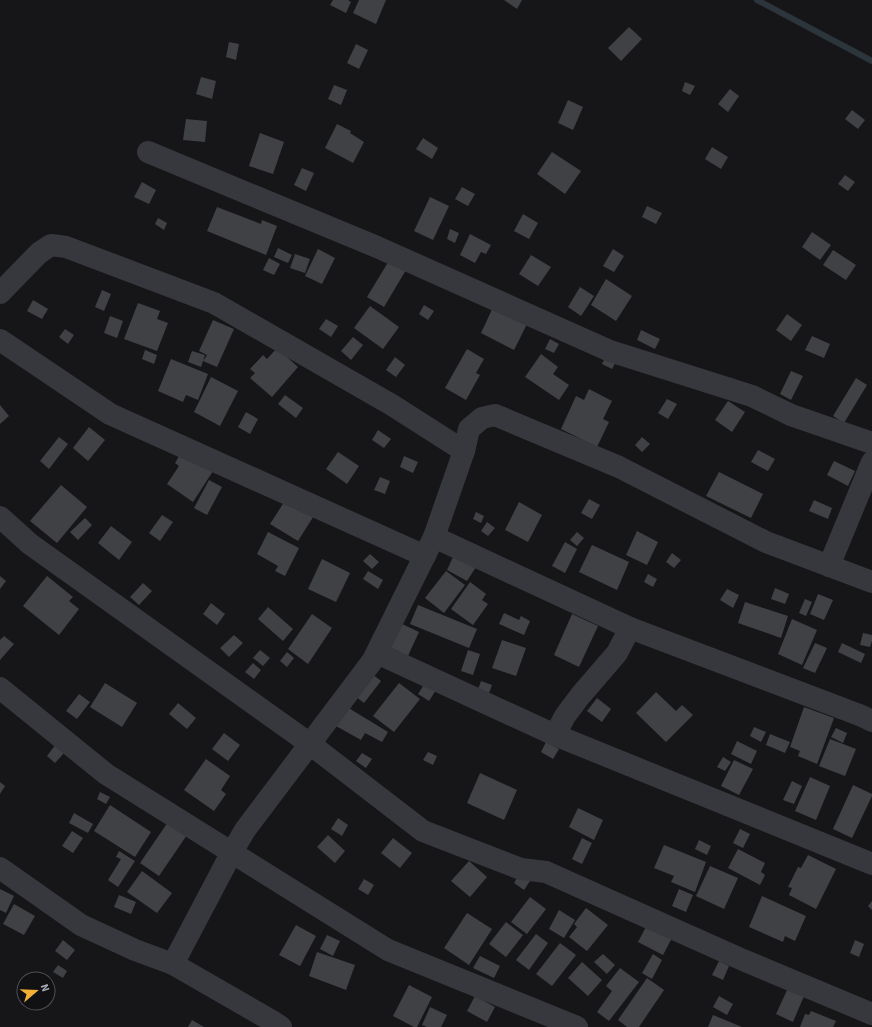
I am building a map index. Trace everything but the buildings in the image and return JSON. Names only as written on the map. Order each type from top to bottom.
[{"type":"street","points":[[148,152],[377,247],[610,350],[752,396],[791,415],[872,443]]},
{"type":"street","points":[[0,293],[39,253],[51,245],[66,246],[214,304],[392,405],[464,451]]},
{"type":"street","points":[[0,340],[110,414],[630,628],[872,721]]},
{"type":"street","points":[[173,964],[245,830],[377,653],[430,546],[464,451],[469,429],[482,418],[495,416],[619,467],[766,542],[872,582]]},
{"type":"street","points":[[829,566],[872,462]]},
{"type":"street","points":[[0,517],[30,544],[310,744],[423,831],[521,869],[546,872],[743,960],[872,1014]]},
{"type":"street","points":[[555,735],[580,696],[617,653],[630,628]]},
{"type":"street","points":[[377,653],[555,735],[872,864]]},
{"type":"street","points":[[0,688],[106,774],[388,950],[576,1027]]},
{"type":"street","points":[[1,871],[81,925],[136,950],[173,964],[281,1027]]},
{"type":"waterway","points":[[757,0],[872,61]]}]
